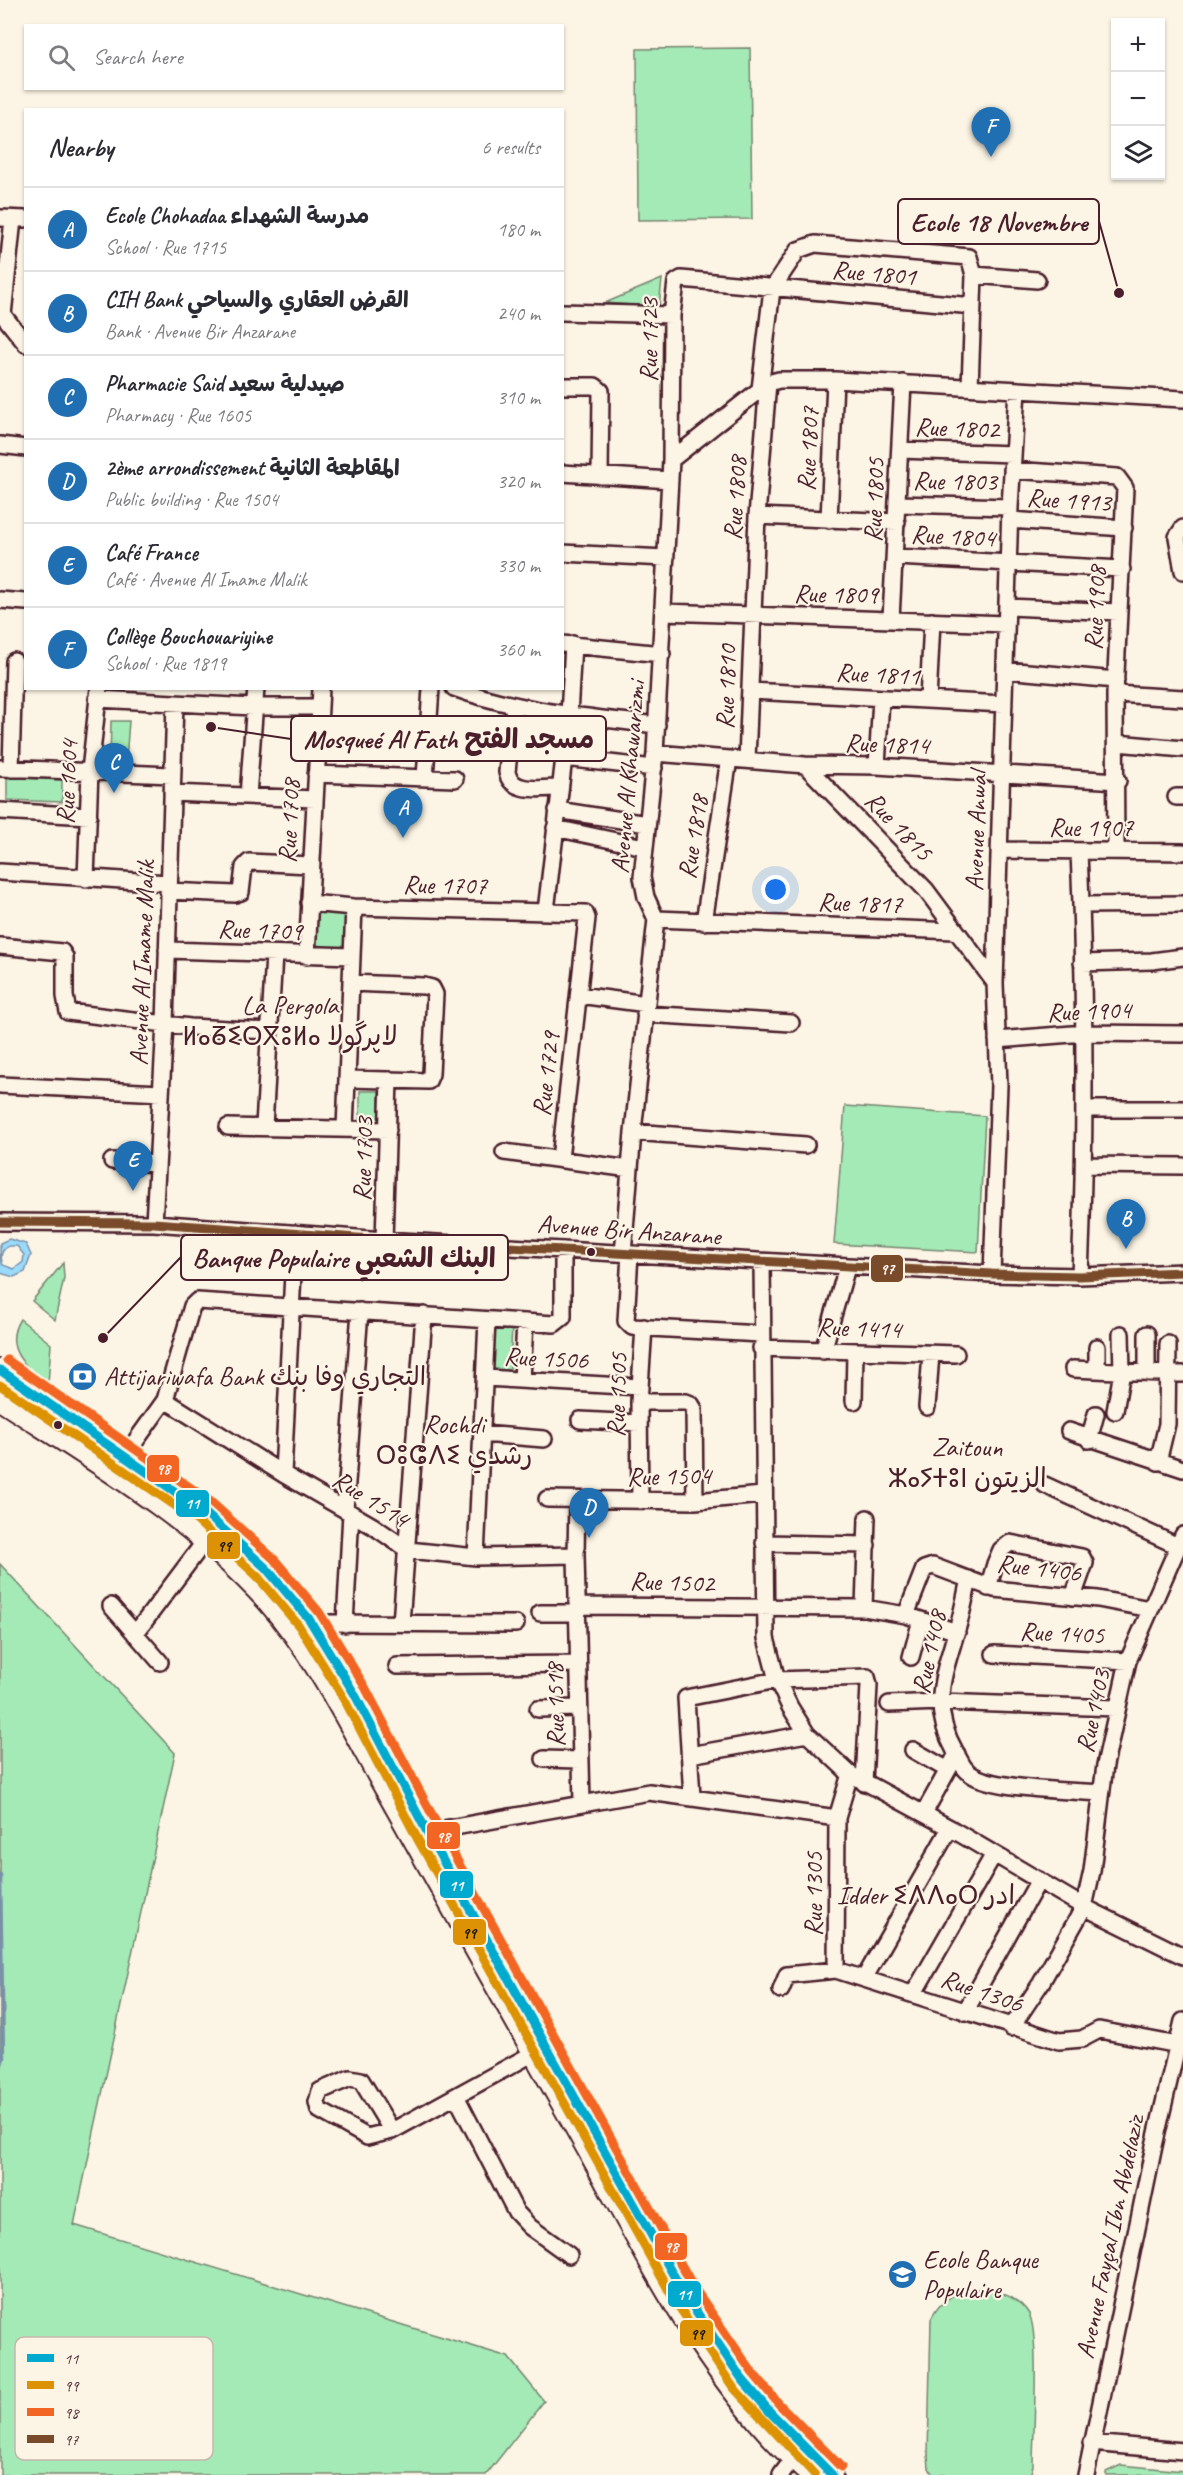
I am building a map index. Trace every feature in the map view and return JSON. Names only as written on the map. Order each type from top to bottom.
[{"type":"main road","points":[[0,1370],[203,1512],[266,1568],[309,1620],[354,1693],[539,2049]]},
{"type":"main road","points":[[0,1400],[157,1503],[205,1541],[266,1601],[297,1638],[683,2292],[742,2379],[792,2460],[810,2475]]},
{"type":"main road","points":[[792,2460],[832,2475]]},
{"type":"street","points":[[13,219],[3,315],[24,341]]},
{"type":"street","points":[[772,289],[798,250],[815,243],[965,255],[972,261],[974,275],[970,387]]},
{"type":"street","points":[[974,275],[1037,280]]},
{"type":"street","name":"Rue 1723","points":[[671,460],[674,284],[681,279],[772,289]]},
{"type":"street","name":"Rue 1801","points":[[772,289],[973,306]]},
{"type":"street","name":"Rue 1808","points":[[752,616],[764,386],[772,289]]},
{"type":"street","points":[[564,312],[672,315]]},
{"type":"street","points":[[671,460],[764,386],[779,380],[903,383],[1183,399]]},
{"type":"street","name":"Rue 1807","points":[[828,520],[835,380]]},
{"type":"street","name":"Rue 1805","points":[[891,619],[896,557],[903,383]]},
{"type":"street","points":[[564,386],[595,386],[601,391],[600,476]]},
{"type":"street","name":"Avenue Anwal","points":[[992,1274],[999,1085],[995,983],[1010,513],[1017,390]]},
{"type":"street","points":[[0,446],[24,448]]},
{"type":"street","name":"Rue 1802","points":[[900,450],[1013,454]]},
{"type":"street","name":"Avenue Al Khawarizmi","points":[[627,1254],[633,1132],[656,920],[645,897],[642,877],[655,760],[671,460]]},
{"type":"street","name":"Rue 1908","points":[[1012,470],[1117,477],[1125,488],[1115,687],[1118,781],[1116,850]]},
{"type":"street","points":[[564,473],[670,480]]},
{"type":"street","name":"Rue 1803","points":[[898,504],[1010,513]]},
{"type":"street","name":"Rue 1913","points":[[1010,513],[1124,528]]},
{"type":"street","points":[[757,516],[897,522]]},
{"type":"street","points":[[1183,528],[1177,537],[1183,571]]},
{"type":"street","points":[[564,553],[666,558]]},
{"type":"street","name":"Rue 1804","points":[[896,557],[1122,569]]},
{"type":"street","points":[[0,600],[24,602]]},
{"type":"street","points":[[1007,608],[1118,612]]},
{"type":"street","name":"Rue 1809","points":[[664,612],[1006,624]]},
{"type":"street","name":"Rue 1810","points":[[747,760],[752,616]]},
{"type":"street","points":[[928,700],[932,621]]},
{"type":"street","points":[[546,911],[570,715],[568,644],[662,654]]},
{"type":"street","points":[[14,661],[7,681],[6,769],[172,775]]},
{"type":"street","points":[[1005,670],[1183,698]]},
{"type":"street","points":[[248,796],[256,690]]},
{"type":"street","name":"Rue 1708","points":[[307,956],[321,690]]},
{"type":"street","points":[[425,778],[431,690]]},
{"type":"street","points":[[465,690],[494,695],[514,706],[657,725]]},
{"type":"street","name":"Rue 1811","points":[[750,691],[1004,704]]},
{"type":"street","points":[[98,694],[175,704],[320,707]]},
{"type":"street","name":"Rue 1604","points":[[87,879],[90,771],[98,694]]},
{"type":"street","points":[[877,766],[880,699]]},
{"type":"street","name":"Avenue Al Imame Malik","points":[[154,1223],[165,1024],[175,704]]},
{"type":"street","points":[[514,706],[508,780],[522,787],[560,788]]},
{"type":"street","points":[[1117,743],[1183,748]]},
{"type":"street","name":"Rue 1814","points":[[564,758],[729,759],[1118,781]]},
{"type":"street","name":"Rue 1818","points":[[704,922],[729,759]]},
{"type":"street","name":"Rue 1815","points":[[805,765],[926,890],[995,983]]},
{"type":"street","points":[[316,774],[455,779]]},
{"type":"street","points":[[172,793],[315,799]]},
{"type":"street","points":[[557,810],[647,824]]},
{"type":"street","points":[[0,811],[88,816]]},
{"type":"street","points":[[555,828],[645,847]]},
{"type":"street","name":"Rue 1907","points":[[999,850],[1183,852]]},
{"type":"street","points":[[1079,851],[1085,1033],[1080,1276]]},
{"type":"street","points":[[0,872],[235,894],[241,892],[244,867],[249,862],[310,865]]},
{"type":"street","name":"Rue 1707","points":[[309,903],[354,907],[580,912]]},
{"type":"street","points":[[1081,905],[1183,904]]},
{"type":"street","points":[[345,1129],[354,907]]},
{"type":"street","name":"Rue 1729","points":[[560,1159],[586,918],[585,913],[580,912]]},
{"type":"street","name":"Rue 1817","points":[[656,920],[955,931]]},
{"type":"street","points":[[0,946],[62,952],[65,957],[65,996],[68,1012],[165,1024],[270,1031]]},
{"type":"street","name":"Rue 1709","points":[[167,950],[352,956]]},
{"type":"street","points":[[264,1126],[274,955]]},
{"type":"street","points":[[1082,963],[1152,961],[1183,957]]},
{"type":"street","points":[[347,1079],[423,1082],[430,1078],[435,994],[432,987],[351,983]]},
{"type":"street","points":[[579,995],[646,1009],[791,1023]]},
{"type":"street","name":"Rue 1904","points":[[997,1040],[1085,1033],[1183,1034]]},
{"type":"street","name":"Rue 1703","points":[[384,1240],[389,1080]]},
{"type":"street","points":[[0,1085],[161,1093]]},
{"type":"street","points":[[1084,1109],[1183,1109]]},
{"type":"street","points":[[228,1127],[388,1130]]},
{"type":"street","points":[[633,1132],[806,1145]]},
{"type":"street","points":[[504,1152],[630,1170]]},
{"type":"street","points":[[112,1161],[156,1164]]},
{"type":"street","points":[[1084,1165],[1183,1166]]},
{"type":"street","name":"Avenue Bir Anzarane","points":[[0,1222],[154,1223],[384,1240],[992,1274],[1080,1276],[1183,1272]]},
{"type":"street","points":[[283,1474],[295,1233]]},
{"type":"street","points":[[125,1456],[165,1400],[192,1306],[197,1301],[554,1324],[560,1322],[563,1317],[563,1250]]},
{"type":"street","name":"Rue 1505","points":[[627,1254],[626,1321],[632,1327],[761,1341]]},
{"type":"street","points":[[762,1262],[765,1609],[769,1657],[777,1680],[807,1734],[850,1774],[864,1783],[924,1813],[1084,1907],[1183,1956]]},
{"type":"street","points":[[823,1351],[847,1267]]},
{"type":"street","points":[[345,1623],[348,1511],[360,1311]]},
{"type":"street","points":[[401,1623],[424,1315]]},
{"type":"street","points":[[476,1557],[487,1320]]},
{"type":"street","points":[[522,1380],[525,1322]]},
{"type":"street","name":"Rue 1505","points":[[640,1501],[639,1423],[644,1327]]},
{"type":"street","points":[[1115,1411],[1122,1372],[1121,1334]]},
{"type":"street","points":[[1147,1334],[1147,1372]]},
{"type":"street","name":"Rue 1414","points":[[761,1341],[823,1351],[956,1354]]},
{"type":"street","points":[[1158,1462],[1167,1424],[1168,1344]]},
{"type":"street","points":[[1097,1347],[1097,1370]]},
{"type":"street","points":[[854,1401],[855,1352]]},
{"type":"street","points":[[927,1407],[931,1354]]},
{"type":"street","points":[[1073,1369],[1183,1374]]},
{"type":"street","name":"Rue 1506","points":[[485,1378],[522,1380],[640,1394],[691,1404],[694,1409],[695,1501]]},
{"type":"street","name":"Rue 1514","points":[[165,1400],[408,1550],[476,1557],[576,1555]]},
{"type":"street","points":[[1089,1440],[1096,1414]]},
{"type":"street","points":[[580,1420],[639,1423]]},
{"type":"street","points":[[1069,1431],[1089,1440],[1183,1469]]},
{"type":"street","points":[[482,1434],[544,1439]]},
{"type":"street","points":[[1044,1485],[1180,1540]]},
{"type":"street","name":"Rue 1504","points":[[547,1499],[695,1501],[763,1495]]},
{"type":"street","points":[[577,1500],[578,1610]]},
{"type":"street","points":[[864,1608],[867,1518]]},
{"type":"street","name":"Rue 1403","points":[[1011,2028],[1041,1983],[1084,1907],[1092,1871],[1101,1793],[1116,1708],[1128,1661],[1180,1540]]},
{"type":"street","points":[[135,1634],[205,1541]]},
{"type":"street","points":[[764,1543],[867,1545]]},
{"type":"street","points":[[988,1588],[1002,1550],[1010,1543],[1021,1544],[1082,1557],[1085,1563],[1073,1597]]},
{"type":"street","name":"Rue 1406","points":[[913,1618],[924,1569],[933,1566],[988,1588],[1110,1601],[1150,1609]]},
{"type":"street","name":"Rue 1408","points":[[969,1579],[957,1632],[944,1669],[940,1702],[944,1729],[968,1772],[984,1779],[1025,1787],[1101,1793]]},
{"type":"street","name":"Rue 1502","points":[[540,1613],[613,1605],[765,1609],[864,1608],[913,1618],[957,1632]]},
{"type":"street","points":[[111,1606],[160,1662]]},
{"type":"street","name":"Rue 1518","points":[[578,1610],[582,1803]]},
{"type":"street","points":[[911,1657],[913,1618]]},
{"type":"street","points":[[326,1623],[516,1623]]},
{"type":"street","name":"Rue 1405","points":[[994,1654],[1128,1661]]},
{"type":"street","points":[[397,1666],[578,1664]]},
{"type":"street","points":[[692,1797],[684,1700],[777,1680],[867,1677],[869,1685],[864,1783]]},
{"type":"street","points":[[889,1704],[940,1702],[1116,1708]]},
{"type":"street","points":[[538,1709],[579,1708]]},
{"type":"street","points":[[690,1755],[807,1734]]},
{"type":"street","points":[[913,1750],[948,1770]]},
{"type":"street","points":[[924,1813],[957,1754]]},
{"type":"street","points":[[544,1759],[580,1760]]},
{"type":"street","name":"Rue 1305","points":[[836,1970],[837,1818],[850,1774]]},
{"type":"street","points":[[427,1832],[649,1792],[837,1818]]},
{"type":"street","points":[[865,1977],[950,1828]]},
{"type":"street","points":[[914,1993],[994,1854]]},
{"type":"street","points":[[965,2012],[1039,1880]]},
{"type":"street","name":"Rue 1306","points":[[781,1990],[786,1975],[836,1970],[914,1993],[1011,2028],[1059,2041],[1082,2038],[1099,2030],[1178,2045]]},
{"type":"street","name":"Avenue Fayçal Ibn Abdelaziz","points":[[1085,2471],[1183,2021]]},
{"type":"street","points":[[392,2131],[361,2080],[350,2078],[320,2091],[317,2102],[323,2114],[367,2137],[392,2131],[539,2049]]},
{"type":"street","points":[[456,2096],[516,2212],[530,2227],[569,2254]]},
{"type":"street","points":[[1091,2443],[1183,2451]]},
{"type":"green space","points":[[750,48],[752,219],[638,220],[637,49]]},
{"type":"green space","points":[[662,279],[659,307],[605,303]]},
{"type":"green space","points":[[111,721],[129,721],[126,760],[110,760]]},
{"type":"green space","points":[[7,777],[62,780],[62,802],[7,800]]},
{"type":"green space","points":[[316,910],[348,912],[345,949],[313,946]]},
{"type":"green space","points":[[360,1091],[379,1091],[379,1124],[360,1124]]},
{"type":"green space","points":[[845,1106],[985,1116],[978,1252],[834,1244]]},
{"type":"green space","points":[[63,1263],[64,1278],[55,1320],[32,1301]]},
{"type":"green space","points":[[20,1319],[51,1344],[48,1384],[24,1364],[15,1348],[15,1329]]},
{"type":"green space","points":[[491,1325],[512,1326],[510,1370],[489,1369]]},
{"type":"green space","points":[[0,1564],[175,1753],[74,2225],[508,2357],[544,2401],[486,2475],[0,2475]]},
{"type":"green space","points":[[982,2288],[1014,2299],[1029,2314],[1035,2363],[1033,2466],[1030,2475],[933,2475],[929,2468],[928,2455],[931,2319],[940,2305],[952,2296]]},
{"type":"green space","points":[[1121,2465],[1183,2471],[1183,2475],[1106,2475],[1106,2472]]},
{"type":"water","points":[[9,1239],[26,1244],[31,1255],[25,1272],[14,1277],[0,1273],[0,1243]],"holes":[[[9,1246],[17,1246],[24,1255],[23,1262],[14,1269],[3,1265],[2,1252]]]},
{"type":"waterway","points":[[0,1876],[3,2058],[0,2067]]},
{"type":"transit line","name":"97","points":[[0,1222],[154,1223],[384,1240],[992,1274],[1080,1276],[1183,1272]]},
{"type":"transit line","name":"98","points":[[7,1360],[211,1502],[274,1559],[319,1612],[365,1687],[438,1826],[693,2286],[752,2372],[779,2404],[841,2467]]},
{"type":"transit line","name":"11","points":[[0,1370],[203,1511],[266,1568],[309,1619],[354,1693],[427,1832],[683,2292],[742,2379],[770,2412],[832,2475]]},
{"type":"transit line","name":"99","points":[[0,1385],[196,1520],[257,1576],[299,1626],[344,1699],[417,1838],[673,2298],[733,2387],[815,2475]]},
{"type":"place","name":"Collège Bouchouariyine","points":[[991,157]]},
{"type":"place","name":"Ecole 18 Novembre","points":[[1119,293]]},
{"type":"place","name":"Mosqueé Al Fath مسجد الفتح","points":[[211,727]]},
{"type":"place","name":"Pharmacie Said صيدلية سعيد","points":[[114,793]]},
{"type":"place","name":"Ecole Chohadaa مدرسة الشهداء","points":[[403,838]]},
{"type":"place","name":"Café France","points":[[133,1191]]},
{"type":"place","name":"CIH Bank القرض العقاري والسياحي","points":[[1126,1249]]},
{"type":"place","name":"Banque Populaire البنك الشعبي","points":[[103,1338]]},
{"type":"place","name":"Attijariwafa Bank التجاري وفا بنك","points":[[83,1376]]},
{"type":"place","name":"2ème arrondissement المقاطعة الثانية","points":[[589,1538]]},
{"type":"place","name":"Ecole Banque Populaire","points":[[902,2274]]},
{"type":"district","name":"La Pergola ⵍⴰⵒⵉⵔⴳⵓⵍⴰ لاپرگولا","points":[[290,1020]]},
{"type":"district","name":"Rochdi ⵔⵓⵛⴷⵉ رشدي","points":[[454,1440]]},
{"type":"district","name":"Zaitoun ⵣⴰⵢⵜⵓⵏ الزيتون","points":[[967,1462]]},
{"type":"district","name":"Idder ⵉⴷⴷⴰⵔ ادر","points":[[926,1895]]}]
